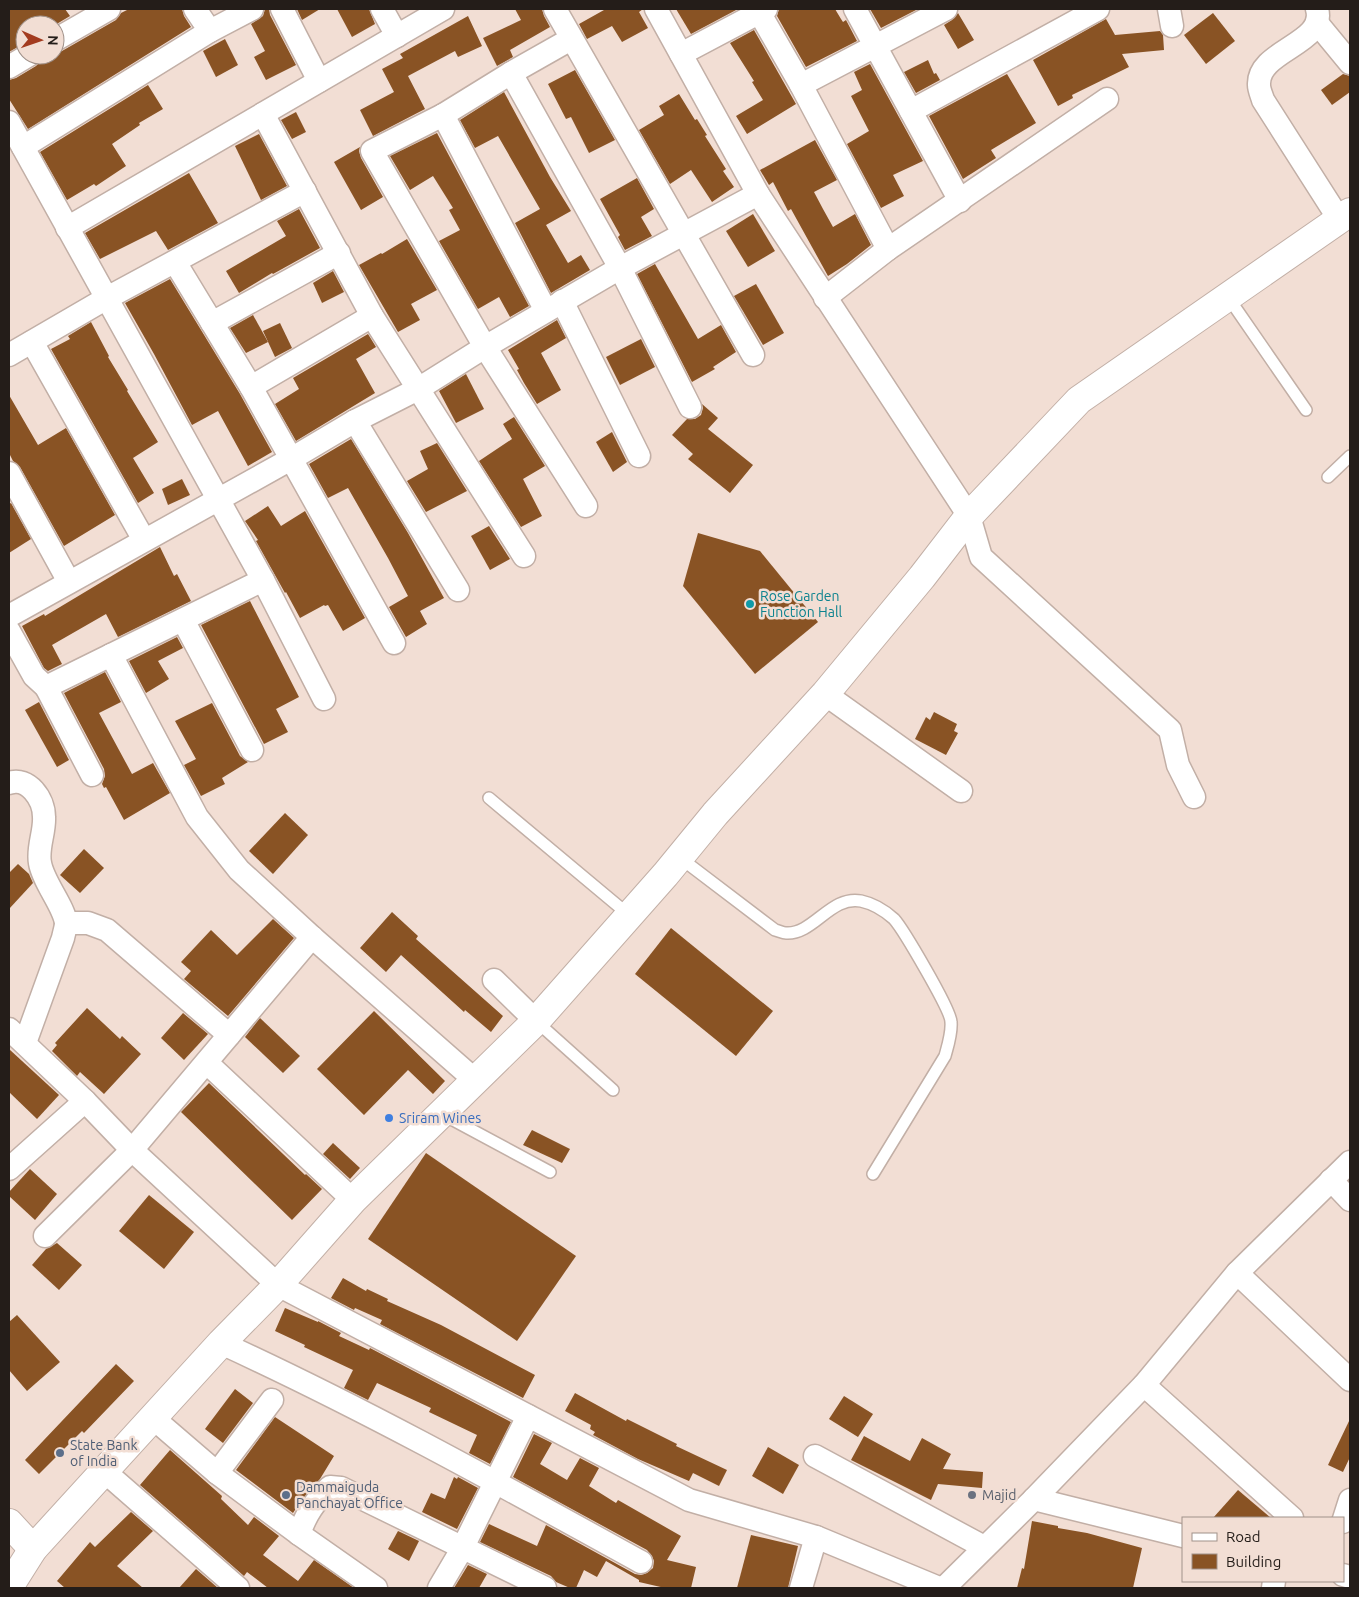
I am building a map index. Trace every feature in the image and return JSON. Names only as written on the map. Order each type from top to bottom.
[{"type":"street","points":[[65,34],[109,9]]},
{"type":"street","points":[[195,9],[210,31]]},
{"type":"street","points":[[23,147],[210,31],[252,9]]},
{"type":"street","points":[[282,9],[319,81]]},
{"type":"street","points":[[382,9],[397,36]]},
{"type":"street","points":[[67,228],[443,9]]},
{"type":"street","points":[[555,9],[753,355]]},
{"type":"street","points":[[656,9],[758,194],[969,516],[981,557],[1170,730],[1178,765],[1194,797]]},
{"type":"street","points":[[855,9],[960,201]]},
{"type":"street","points":[[801,85],[946,9]]},
{"type":"street","points":[[911,111],[1098,9]]},
{"type":"street","points":[[681,54],[762,11],[888,249]]},
{"type":"street","points":[[1317,16],[1350,63]]},
{"type":"street","points":[[17,1584],[33,1549],[222,1343],[278,1285],[353,1200],[536,1021],[629,916],[715,814],[825,694],[922,577],[969,516],[1079,400],[1345,216],[1263,100],[1259,85],[1262,72],[1269,62],[1311,33],[1317,16]]},
{"type":"street","points":[[572,39],[511,72],[443,115],[372,152],[486,347],[586,506]]},
{"type":"street","points":[[511,72],[620,268],[690,406]]},
{"type":"street","points":[[825,298],[888,249],[1107,99]]},
{"type":"street","points":[[263,114],[372,316],[524,556]]},
{"type":"street","points":[[443,115],[639,456]]},
{"type":"street","points":[[9,122],[263,580],[324,699]]},
{"type":"street","points":[[9,355],[107,298],[304,191]]},
{"type":"street","points":[[9,616],[290,459],[355,420],[418,389],[620,268],[758,194]]},
{"type":"street","points":[[212,323],[338,253]]},
{"type":"street","points":[[175,262],[250,387],[394,643]]},
{"type":"street","points":[[250,387],[372,316]]},
{"type":"street","points":[[32,342],[144,540]]},
{"type":"street","points":[[355,420],[458,590]]},
{"type":"street","points":[[9,473],[69,582]]},
{"type":"street","points":[[46,687],[263,580]]},
{"type":"street","points":[[183,620],[252,750]]},
{"type":"street","points":[[9,631],[34,676],[46,687],[92,775]]},
{"type":"street","points":[[111,655],[197,817],[239,870],[312,937],[476,1081]]},
{"type":"street","points":[[825,694],[961,791]]},
{"type":"street","points":[[9,783],[22,781],[30,786],[42,805],[44,817],[39,861],[66,923],[63,938],[17,1036],[85,1101],[132,1150],[278,1285],[689,1500],[816,1537],[939,1588]]},
{"type":"street","points":[[66,923],[88,923],[107,930],[229,1035]]},
{"type":"street","points":[[45,1236],[132,1150],[312,937]]},
{"type":"street","points":[[494,980],[536,1021]]},
{"type":"street","points":[[207,1063],[353,1200]]},
{"type":"street","points":[[9,1169],[85,1101]]},
{"type":"street","points":[[944,1588],[1034,1499],[1144,1385],[1237,1274],[1350,1162]]},
{"type":"street","points":[[1331,1180],[1350,1200]]},
{"type":"street","points":[[1237,1274],[1350,1380]]},
{"type":"street","points":[[222,1343],[289,1375],[495,1481],[641,1562]]},
{"type":"street","points":[[1144,1385],[1291,1517]]},
{"type":"street","points":[[217,1472],[272,1400]]},
{"type":"street","points":[[439,1588],[462,1548],[528,1416]]},
{"type":"street","points":[[153,1418],[217,1472],[374,1588]]},
{"type":"street","points":[[815,1456],[984,1548]]},
{"type":"street","points":[[104,1471],[238,1588]]},
{"type":"street","points":[[299,1534],[305,1517],[316,1500],[330,1487],[341,1488],[545,1588]]},
{"type":"street","points":[[1034,1499],[1182,1536]]},
{"type":"street","points":[[1344,1519],[1350,1500]]},
{"type":"street","points":[[9,1523],[33,1549]]},
{"type":"street","points":[[801,1588],[816,1537]]},
{"type":"lane","points":[[1228,297],[1306,410]]},
{"type":"lane","points":[[1328,477],[1350,456]]},
{"type":"lane","points":[[489,798],[629,916]]},
{"type":"lane","points":[[679,857],[775,930],[786,933],[800,931],[840,903],[859,901],[880,907],[896,921],[945,1004],[951,1021],[950,1040],[945,1056],[873,1174]]},
{"type":"lane","points":[[536,1021],[613,1090]]},
{"type":"lane","points":[[442,1114],[550,1172]]},
{"type":"building","points":[[9,9],[65,9],[70,16],[65,19],[65,15],[15,15],[15,49],[9,52]]},
{"type":"building","points":[[129,9],[182,9],[191,27],[28,129],[9,99],[9,80],[16,78],[37,65],[65,65],[65,49],[116,20],[121,13]]},
{"type":"building","points":[[265,9],[269,9],[270,15],[296,65],[266,80],[254,57],[265,51],[251,24],[263,16]]},
{"type":"building","points":[[297,9],[320,9],[302,20]]},
{"type":"building","points":[[337,9],[369,9],[375,24],[352,37]]},
{"type":"building","points":[[515,9],[542,9],[550,27],[510,50],[513,57],[497,66],[483,38],[521,20]]},
{"type":"building","points":[[603,9],[643,9],[639,12],[648,28],[622,42],[612,26],[587,39],[579,24]]},
{"type":"building","points":[[676,9],[738,9],[691,34]]},
{"type":"building","points":[[779,9],[835,9],[843,22],[846,20],[857,41],[806,67],[777,16]]},
{"type":"building","points":[[870,9],[918,9],[881,28]]},
{"type":"building","points":[[958,13],[974,40],[958,49],[944,25]]},
{"type":"building","points":[[1213,13],[1235,41],[1206,64],[1184,35]]},
{"type":"building","points":[[468,16],[482,46],[458,57],[455,51],[408,76],[425,109],[373,136],[360,110],[394,92],[382,69],[403,58],[400,54]]},
{"type":"building","points":[[1106,19],[1115,35],[1160,31],[1163,35],[1164,50],[1122,54],[1129,67],[1072,95],[1073,98],[1058,106],[1033,60]]},
{"type":"building","points":[[754,30],[796,104],[747,134],[736,116],[763,100],[752,82],[754,81],[730,43]]},
{"type":"building","points":[[225,39],[238,65],[216,77],[203,51]]},
{"type":"building","points":[[928,60],[934,74],[936,73],[940,80],[916,93],[904,72]]},
{"type":"building","points":[[870,64],[923,161],[893,175],[904,196],[881,208],[847,144],[869,131],[851,96],[862,90],[854,72]]},
{"type":"building","points":[[575,70],[615,140],[589,153],[571,117],[566,119],[548,84]]},
{"type":"building","points":[[1007,74],[1036,123],[991,150],[996,158],[963,179],[929,116]]},
{"type":"building","points":[[1343,74],[1350,76],[1350,92],[1332,105],[1321,90]]},
{"type":"building","points":[[148,85],[163,109],[139,123],[140,125],[112,144],[126,166],[96,186],[94,184],[67,200],[40,152]]},
{"type":"building","points":[[504,92],[550,177],[571,211],[546,225],[568,263],[581,255],[590,270],[551,293],[515,223],[540,209],[498,136],[475,148],[460,120]]},
{"type":"building","points":[[679,94],[707,135],[705,136],[726,169],[723,171],[734,187],[712,202],[691,170],[670,184],[639,130],[664,115],[659,106]]},
{"type":"building","points":[[296,112],[306,132],[292,139],[281,120]]},
{"type":"building","points":[[437,133],[529,306],[510,317],[499,297],[478,309],[439,241],[460,230],[449,210],[453,208],[433,176],[410,190],[390,156]]},
{"type":"building","points":[[259,134],[287,186],[261,200],[235,146]]},
{"type":"building","points":[[815,140],[837,180],[814,192],[823,209],[833,227],[855,214],[871,245],[828,276],[791,209],[788,211],[773,182],[769,185],[760,170]]},
{"type":"building","points":[[360,147],[361,158],[383,197],[361,210],[334,162]]},
{"type":"building","points":[[189,173],[218,223],[168,250],[156,231],[100,259],[85,233]]},
{"type":"building","points":[[637,178],[654,209],[641,217],[652,236],[625,250],[618,237],[620,235],[600,199]]},
{"type":"building","points":[[299,209],[320,248],[239,293],[226,271],[286,236],[277,221]]},
{"type":"building","points":[[753,214],[775,251],[748,267],[726,231]]},
{"type":"building","points":[[407,239],[437,290],[411,304],[420,320],[398,332],[359,265]]},
{"type":"building","points":[[655,264],[698,339],[721,325],[736,352],[713,367],[715,369],[692,382],[637,274]]},
{"type":"building","points":[[333,271],[344,292],[322,303],[313,283]]},
{"type":"building","points":[[170,279],[240,394],[272,452],[248,466],[218,411],[192,425],[125,303]]},
{"type":"building","points":[[756,284],[784,333],[763,345],[734,296]]},
{"type":"building","points":[[253,315],[268,342],[246,353],[230,328]]},
{"type":"building","points":[[557,320],[566,338],[541,353],[561,390],[537,404],[517,370],[519,369],[508,350]]},
{"type":"building","points":[[91,322],[108,357],[158,442],[133,458],[154,493],[138,503],[51,349],[70,339],[68,336]]},
{"type":"building","points":[[280,323],[292,348],[275,357],[263,331]]},
{"type":"building","points":[[368,334],[376,347],[356,359],[375,393],[296,441],[275,404],[299,389],[293,378]]},
{"type":"building","points":[[641,339],[655,367],[620,385],[606,357]]},
{"type":"building","points":[[466,374],[484,409],[456,423],[439,391]]},
{"type":"building","points":[[9,395],[38,445],[66,428],[115,515],[64,546],[20,467],[13,461],[9,453]]},
{"type":"building","points":[[702,404],[718,418],[708,429],[753,465],[730,493],[688,459],[693,454],[672,435],[687,419],[695,419],[701,415]]},
{"type":"building","points":[[514,417],[545,466],[523,479],[542,516],[521,527],[479,461],[512,439],[503,424]]},
{"type":"building","points":[[612,432],[627,462],[613,472],[596,442]]},
{"type":"building","points":[[351,439],[408,533],[444,598],[420,611],[427,624],[406,637],[389,607],[408,596],[388,558],[348,488],[328,498],[309,464]]},
{"type":"building","points":[[437,443],[467,491],[426,512],[407,481],[428,469],[420,451]]},
{"type":"building","points":[[182,479],[190,495],[168,505],[162,489]]},
{"type":"building","points":[[11,503],[31,539],[9,553],[9,504]]},
{"type":"building","points":[[268,506],[281,526],[305,511],[365,618],[343,631],[328,605],[324,605],[300,618],[256,541],[258,540],[245,521]]},
{"type":"building","points":[[489,526],[510,559],[490,570],[471,536]]},
{"type":"building","name":"Rose Garden Function Hall","points":[[698,533],[760,551],[818,622],[755,674],[683,586]]},
{"type":"building","points":[[160,547],[174,576],[177,574],[191,601],[118,637],[106,614],[52,645],[62,664],[48,671],[44,668],[22,626],[44,614],[45,616]]},
{"type":"building","points":[[250,601],[299,697],[276,709],[288,732],[264,744],[201,625]]},
{"type":"building","points":[[177,637],[183,648],[158,661],[169,679],[146,693],[129,661]]},
{"type":"building","points":[[105,672],[121,702],[99,713],[132,774],[153,763],[170,793],[124,820],[106,787],[104,788],[102,784],[105,776],[104,769],[64,693]]},
{"type":"building","points":[[39,702],[69,760],[57,767],[25,710]]},
{"type":"building","points":[[212,703],[240,756],[248,762],[222,778],[225,784],[201,796],[184,765],[196,759],[175,721]]},
{"type":"building","points":[[934,712],[957,724],[954,731],[958,733],[946,755],[915,739],[926,717],[930,720]]},
{"type":"building","points":[[285,813],[308,835],[273,874],[249,851]]},
{"type":"building","points":[[84,849],[104,868],[80,893],[60,875]]},
{"type":"building","points":[[18,864],[29,874],[33,883],[9,909],[9,873]]},
{"type":"building","points":[[392,912],[418,936],[416,939],[503,1016],[491,1032],[465,1010],[464,1012],[401,955],[386,972],[360,948]]},
{"type":"building","points":[[273,919],[294,938],[228,1016],[184,979],[191,971],[181,962],[211,930],[237,955]]},
{"type":"building","points":[[671,928],[773,1011],[736,1056],[635,974]]},
{"type":"building","points":[[87,1008],[120,1039],[122,1036],[141,1054],[104,1094],[80,1072],[77,1076],[52,1051],[57,1045],[55,1043]]},
{"type":"building","points":[[374,1011],[445,1081],[433,1094],[408,1070],[364,1115],[317,1069]]},
{"type":"building","points":[[183,1013],[208,1034],[184,1060],[161,1038]]},
{"type":"building","points":[[260,1018],[300,1056],[283,1073],[245,1037]]},
{"type":"building","points":[[9,1049],[59,1095],[37,1119],[9,1092]]},
{"type":"building","points":[[209,1083],[322,1189],[292,1220],[181,1112]]},
{"type":"building","points":[[532,1130],[570,1149],[562,1163],[523,1145]]},
{"type":"building","points":[[333,1143],[360,1168],[350,1179],[323,1154]]},
{"type":"building","points":[[426,1153],[576,1256],[517,1341],[368,1239]]},
{"type":"building","points":[[30,1169],[57,1194],[35,1220],[9,1196],[9,1192]]},
{"type":"building","points":[[149,1195],[194,1232],[164,1269],[119,1231]]},
{"type":"building","points":[[57,1243],[82,1265],[59,1290],[32,1265],[46,1249]]},
{"type":"building","points":[[343,1278],[366,1291],[367,1289],[388,1299],[387,1301],[441,1325],[535,1375],[523,1398],[380,1324],[382,1320],[355,1308],[354,1310],[331,1298]]},
{"type":"building","points":[[285,1308],[318,1321],[341,1333],[339,1336],[369,1350],[370,1348],[511,1422],[490,1464],[469,1453],[477,1435],[429,1412],[431,1408],[377,1383],[368,1400],[344,1388],[353,1370],[275,1331]]},
{"type":"building","points":[[17,1315],[60,1362],[27,1391],[9,1370],[9,1322]]},
{"type":"building","points":[[116,1364],[134,1381],[84,1433],[82,1431],[39,1474],[25,1460]]},
{"type":"building","points":[[235,1389],[253,1403],[223,1443],[205,1429]]},
{"type":"building","points":[[575,1393],[626,1421],[627,1419],[677,1444],[676,1446],[727,1470],[719,1486],[693,1473],[689,1481],[638,1459],[593,1435],[595,1432],[590,1429],[591,1425],[565,1411]]},
{"type":"building","points":[[844,1396],[873,1414],[858,1437],[829,1419]]},
{"type":"building","name":"Dammaiguda Panchayat Office","points":[[275,1417],[334,1456],[320,1479],[293,1513],[236,1470]]},
{"type":"building","points":[[1350,1419],[1350,1457],[1343,1472],[1328,1465]]},
{"type":"building","points":[[534,1434],[552,1443],[540,1464],[567,1480],[580,1458],[599,1468],[589,1486],[616,1503],[618,1500],[681,1536],[667,1560],[696,1567],[691,1588],[665,1588],[639,1582],[639,1580],[606,1561],[597,1577],[584,1570],[576,1588],[570,1588],[556,1582],[551,1576],[480,1542],[489,1524],[537,1546],[546,1525],[635,1574],[647,1573],[653,1568],[654,1561],[647,1550],[513,1477]]},
{"type":"building","points":[[864,1436],[910,1461],[922,1438],[951,1454],[943,1469],[983,1472],[982,1488],[938,1484],[931,1500],[851,1460]]},
{"type":"building","points":[[768,1447],[799,1465],[783,1494],[752,1476]]},
{"type":"building","points":[[170,1450],[222,1496],[221,1499],[248,1525],[254,1517],[279,1536],[263,1555],[298,1581],[314,1560],[354,1588],[268,1588],[247,1572],[244,1576],[140,1485]]},
{"type":"building","points":[[454,1477],[457,1479],[458,1477],[478,1488],[457,1529],[422,1512],[431,1493],[445,1499]]},
{"type":"building","points":[[1238,1490],[1270,1517],[1214,1517]]},
{"type":"building","points":[[131,1512],[153,1531],[117,1566],[143,1588],[65,1588],[57,1581],[90,1542],[95,1547]]},
{"type":"building","points":[[1032,1521],[1142,1548],[1133,1588],[1017,1588],[1022,1568],[1024,1569]]},
{"type":"building","points":[[398,1531],[419,1541],[409,1561],[388,1549]]},
{"type":"building","points":[[751,1535],[798,1546],[788,1588],[737,1588]]},
{"type":"building","points":[[468,1565],[487,1574],[479,1588],[454,1588]]},
{"type":"building","points":[[196,1569],[218,1588],[179,1588]]},
{"type":"place","name":"Rose Garden Function Hall","points":[[750,604]]},
{"type":"place","name":"Sriram Wines","points":[[389,1118]]},
{"type":"place","name":"State Bank of India","points":[[60,1453]]},
{"type":"place","name":"Dammaiguda Panchayat Office","points":[[286,1495]]},
{"type":"place","name":"Majid","points":[[972,1495]]}]
